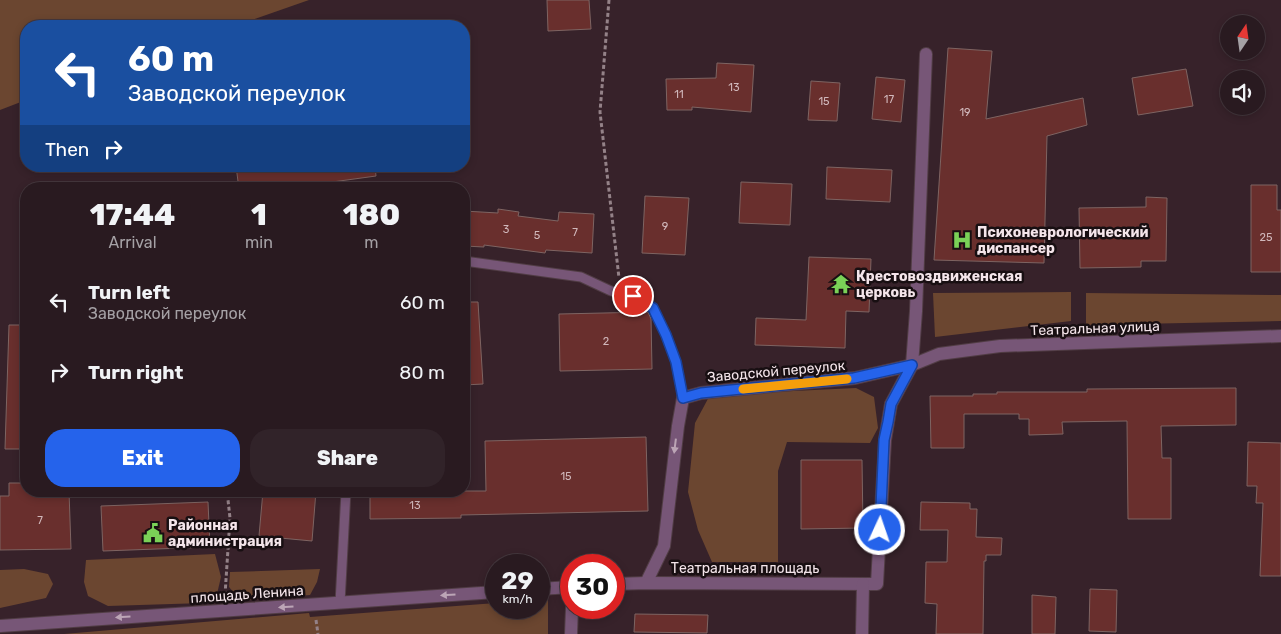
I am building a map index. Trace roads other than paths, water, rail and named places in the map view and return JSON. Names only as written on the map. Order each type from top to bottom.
[{"type":"street","points":[[912,365],[916,311],[926,54]]},
{"type":"street","name":"Театральная улица","points":[[912,365],[939,354],[1000,346],[1281,336]]},
{"type":"street","name":"Заводской переулок","points":[[683,398],[701,393],[854,378],[912,365]]},
{"type":"street","name":"Театральная площадь","points":[[625,584],[877,584],[884,440],[891,404],[912,365]]},
{"type":"street","points":[[646,583],[664,546],[683,398]]},
{"type":"street","points":[[862,634],[863,584]]},
{"type":"street","name":"площадь Ленина","points":[[0,626],[485,593]]},
{"type":"street","points":[[571,634],[572,619]]},
{"type":"lane","points":[[470,262],[581,277],[611,292],[633,296],[653,308],[676,362],[683,398]]},
{"type":"lane","points":[[340,603],[346,497]]},
{"type":"place","name":"Психоневрологический диспансер","points":[[962,240]]},
{"type":"place","name":"Крестовоздвиженская церковь","points":[[841,284]]},
{"type":"place","name":"Районная администрация","points":[[153,533]]}]
